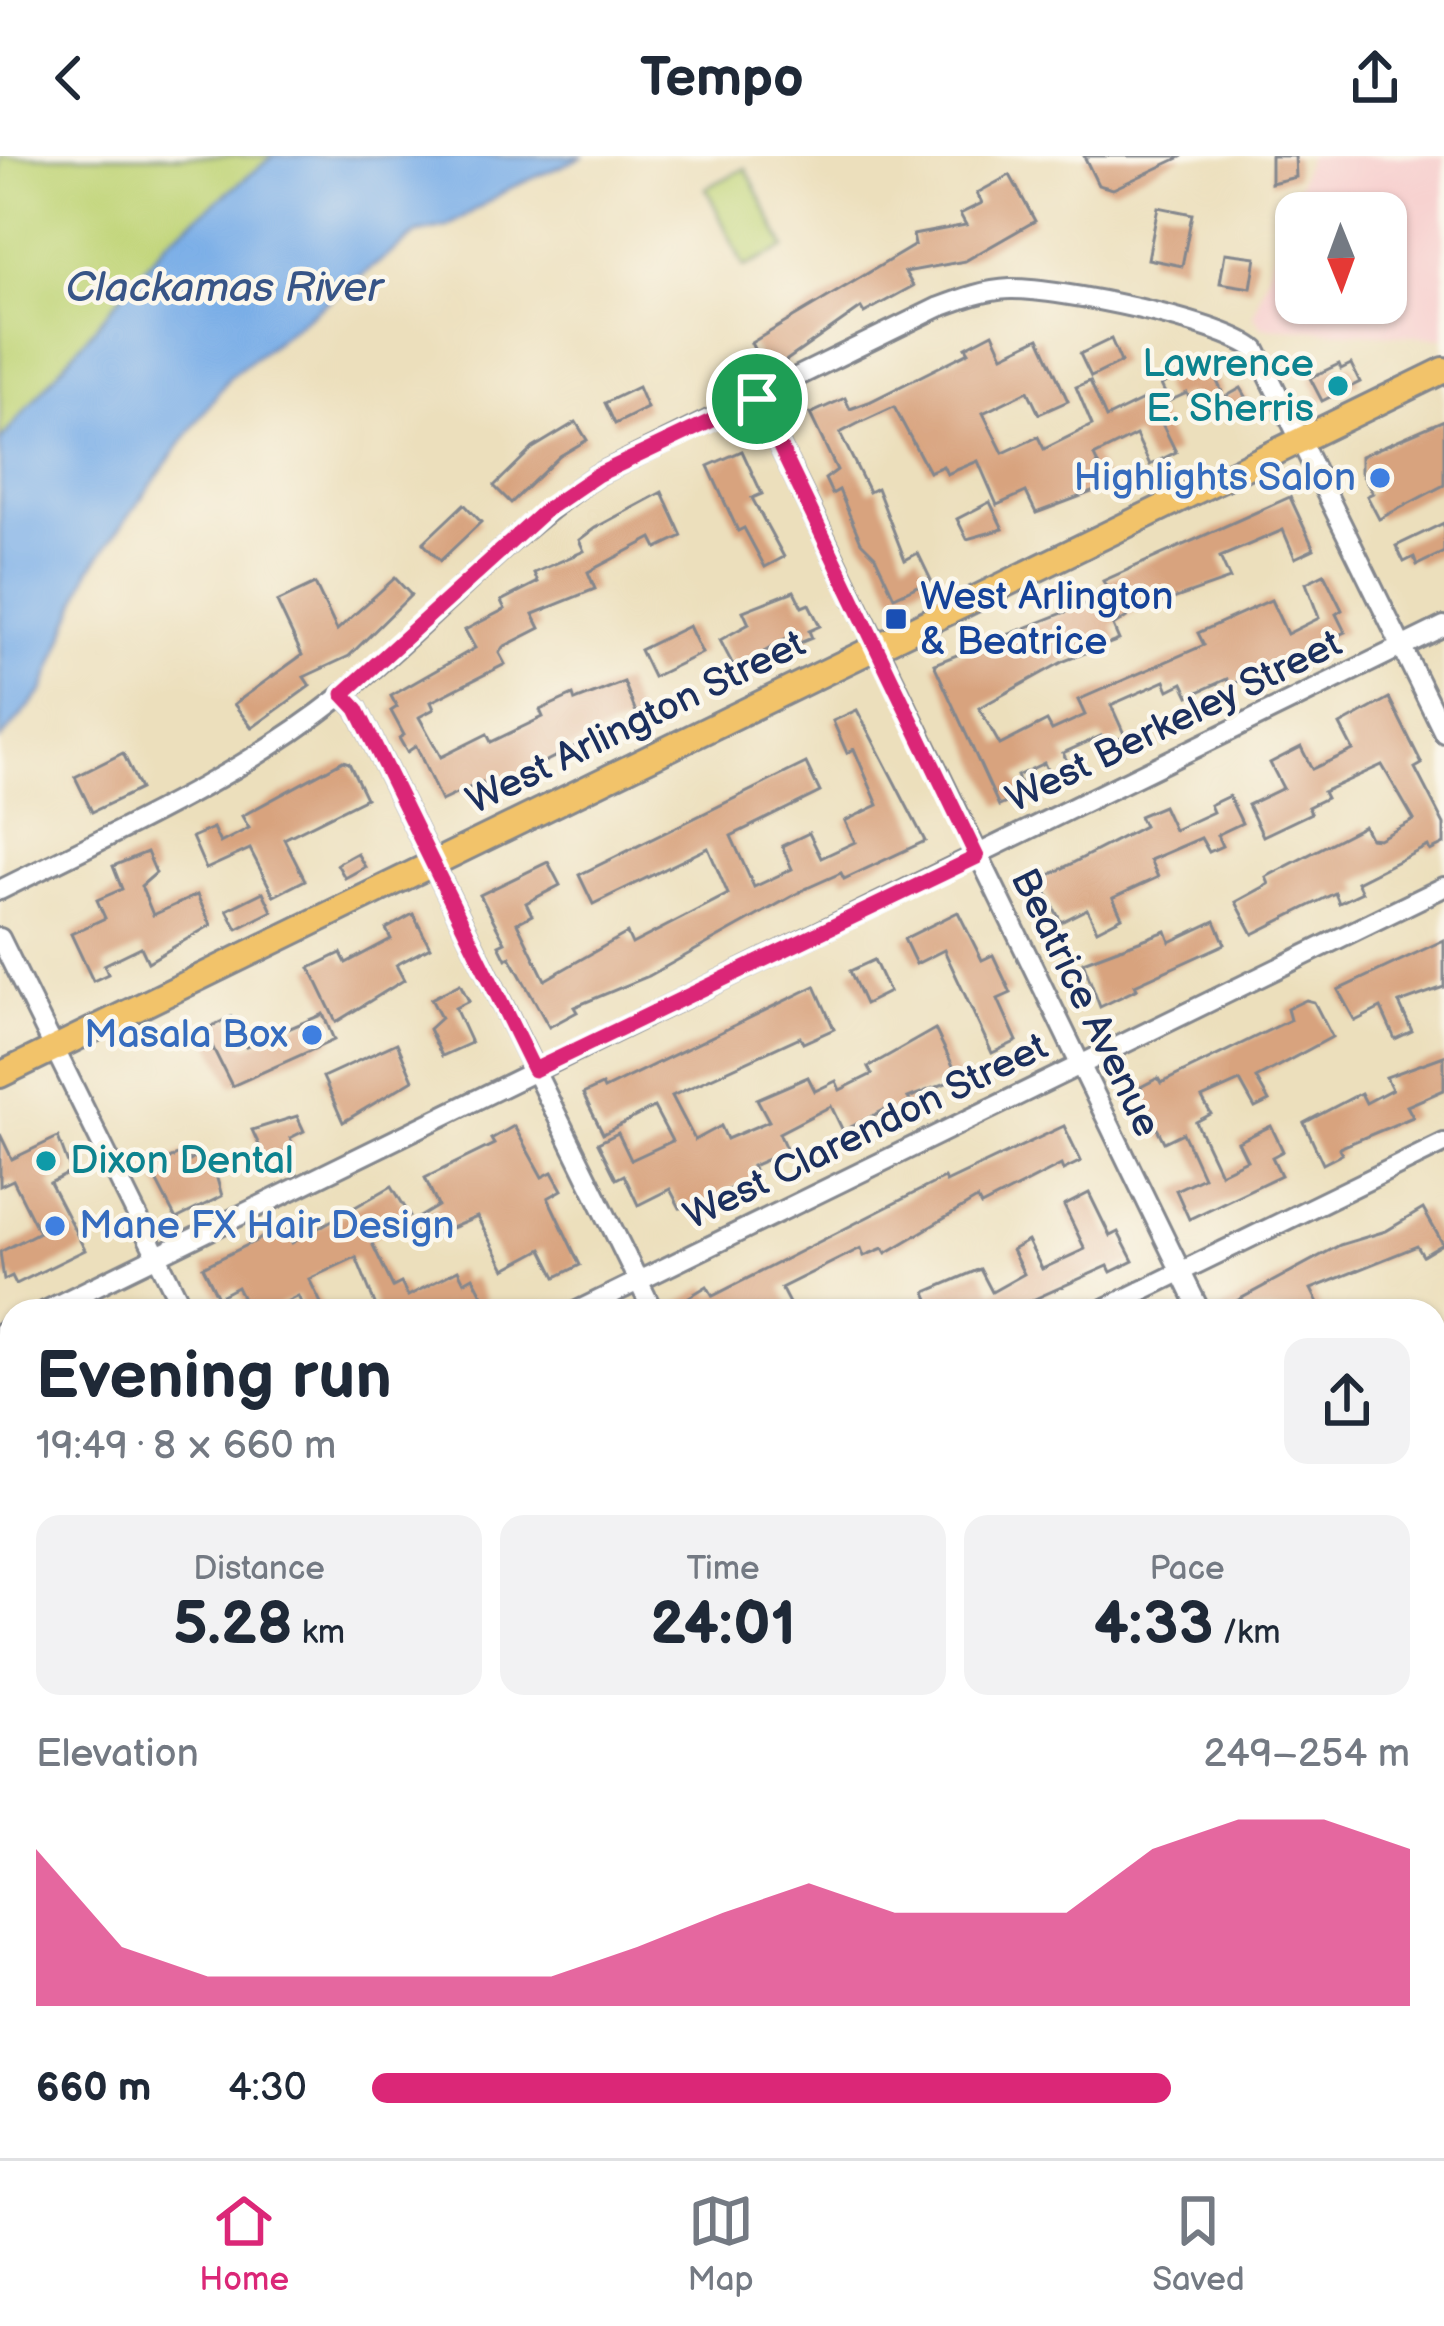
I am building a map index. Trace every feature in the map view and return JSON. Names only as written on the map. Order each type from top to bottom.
[{"type":"main road","name":"West Arlington Street","points":[[0,1075],[1444,370]]},
{"type":"street","points":[[0,890],[191,797],[258,757],[343,694],[547,509],[597,475],[937,308],[998,290],[1042,291],[1222,330],[1256,350],[1444,734]]},
{"type":"street","name":"Beatrice Avenue","points":[[757,399],[1194,1299]]},
{"type":"street","name":"West Berkeley Street","points":[[69,1299],[1444,626]]},
{"type":"street","points":[[343,694],[357,709],[647,1299]]},
{"type":"street","name":"West Clarendon Street","points":[[602,1299],[1444,887]]},
{"type":"street","points":[[0,938],[178,1299]]},
{"type":"street","points":[[1124,1299],[1444,1143]]},
{"type":"shaded area","points":[[1308,156],[1444,156],[1444,338],[1262,327],[1253,315],[1275,251],[1275,324],[1407,324],[1407,192],[1296,192]]},
{"type":"green space","points":[[0,156],[274,156],[168,240],[0,441]]},
{"type":"green space","points":[[746,168],[785,248],[744,267],[706,188]]},
{"type":"water","name":"Clackamas River","points":[[274,156],[584,156],[510,188],[447,227],[417,233],[230,376],[90,569],[43,691],[0,740],[0,441],[168,240]]},
{"type":"building","points":[[1084,156],[1183,156],[1113,189],[1098,185]]},
{"type":"building","points":[[1271,156],[1295,156],[1296,177],[1271,183]]},
{"type":"building","points":[[1010,175],[1035,221],[965,261],[905,272],[913,286],[864,313],[861,308],[767,374],[751,343],[915,245],[913,235],[966,225],[960,214],[982,203],[977,193]]},
{"type":"building","points":[[1158,207],[1192,214],[1182,266],[1148,259]]},
{"type":"building","points":[[1225,253],[1256,257],[1251,288],[1220,283]]},
{"type":"building","points":[[993,333],[1003,355],[1039,338],[1068,401],[1039,414],[1028,391],[983,413],[1003,453],[1038,437],[1044,449],[1092,425],[1076,387],[1090,381],[1106,418],[1149,397],[1176,452],[1150,465],[1136,435],[1094,456],[1108,486],[1036,513],[1026,492],[997,505],[978,461],[947,474],[943,466],[929,472],[894,407],[857,424],[840,433],[869,492],[877,488],[905,560],[918,553],[931,580],[894,597],[875,556],[861,542],[839,490],[832,494],[825,479],[837,470],[810,414],[845,398],[850,409],[869,402],[969,352],[966,347]]},
{"type":"building","points":[[1111,339],[1121,362],[1091,377],[1080,354]]},
{"type":"building","points":[[1208,362],[1222,392],[1193,406],[1187,393],[1169,401],[1161,385]]},
{"type":"building","points":[[1339,364],[1341,369],[1351,364],[1360,382],[1322,401],[1310,378]]},
{"type":"building","points":[[638,387],[647,408],[615,424],[605,403]]},
{"type":"building","points":[[1241,388],[1251,405],[1227,418],[1218,401]]},
{"type":"building","points":[[1444,420],[1444,485],[1379,519],[1367,496],[1373,493],[1361,472],[1361,456]]},
{"type":"building","points":[[576,422],[587,440],[560,456],[511,503],[494,486],[533,448]]},
{"type":"building","points":[[742,451],[762,494],[752,498],[784,557],[765,567],[744,528],[738,531],[708,466]]},
{"type":"building","points":[[662,492],[682,536],[657,548],[652,538],[588,572],[595,589],[533,614],[540,628],[503,647],[499,653],[505,664],[431,702],[434,709],[419,717],[441,757],[487,734],[491,742],[543,717],[540,710],[573,695],[575,701],[624,682],[639,720],[610,729],[487,791],[482,782],[441,801],[416,746],[407,752],[399,738],[404,735],[391,711],[397,707],[391,696],[475,648],[465,630],[505,609],[501,601],[538,582],[534,573],[584,551],[579,540]]},
{"type":"building","points":[[1290,497],[1314,549],[1295,558],[1283,530],[1220,557],[1230,579],[1133,613],[1113,626],[1119,640],[1064,661],[979,708],[1000,745],[1047,721],[1052,730],[1085,715],[1078,700],[1204,645],[1198,633],[1271,600],[1287,634],[1319,618],[1306,583],[1324,574],[1342,610],[1336,614],[1345,632],[1230,685],[1227,679],[1189,696],[1183,683],[1169,690],[1165,681],[1111,705],[1125,736],[1106,745],[1101,736],[1063,753],[1069,765],[1049,774],[1044,763],[1017,776],[1025,795],[999,806],[934,664],[1096,600],[1093,593],[1106,587],[1103,581]]},
{"type":"building","points":[[990,502],[1003,529],[967,539],[957,519]]},
{"type":"building","points":[[464,504],[481,522],[440,561],[423,543]]},
{"type":"building","points":[[1444,523],[1444,552],[1417,565],[1414,557],[1404,562],[1396,546]]},
{"type":"building","points":[[395,578],[411,595],[349,656],[304,677],[310,686],[252,728],[234,704],[302,655],[277,602],[315,584],[337,630]]},
{"type":"building","points":[[794,591],[802,607],[809,604],[820,626],[809,631],[812,638],[797,644],[793,635],[735,669],[720,640],[749,624],[743,611]]},
{"type":"building","points":[[689,626],[702,653],[653,677],[640,650]]},
{"type":"building","points":[[1389,698],[1422,764],[1415,768],[1444,824],[1444,844],[1430,851],[1428,846],[1357,882],[1362,892],[1339,903],[1335,893],[1253,934],[1236,902],[1269,884],[1266,877],[1364,826],[1370,838],[1379,839],[1414,820],[1382,765],[1323,792],[1326,798],[1308,807],[1311,813],[1263,836],[1248,805],[1283,788],[1270,763],[1301,747],[1312,769],[1353,750],[1340,725]]},
{"type":"building","points":[[857,710],[925,841],[844,879],[841,873],[805,889],[649,976],[574,1007],[577,1012],[549,1027],[510,957],[506,959],[499,945],[505,942],[480,895],[548,862],[560,885],[526,903],[532,915],[517,923],[545,980],[627,933],[632,944],[728,894],[708,848],[593,904],[579,875],[806,763],[820,792],[731,836],[754,887],[792,869],[782,846],[809,833],[821,858],[855,842],[845,821],[878,805],[854,749],[847,753],[833,721]]},
{"type":"building","points":[[123,753],[140,789],[92,812],[75,777]]},
{"type":"building","points":[[343,761],[349,763],[366,798],[284,839],[305,880],[274,896],[250,849],[206,869],[192,837],[213,828],[220,843],[249,828],[242,816]]},
{"type":"building","points":[[1229,796],[1242,823],[1217,835],[1222,846],[1209,852],[1201,838],[1150,860],[1158,877],[1113,898],[1122,917],[1097,930],[1087,909],[1061,922],[1040,880],[1144,826],[1139,816],[1163,806],[1174,830],[1213,812],[1210,805]]},
{"type":"building","points":[[147,852],[156,873],[141,886],[153,915],[197,895],[211,925],[148,962],[141,947],[104,965],[108,974],[93,981],[71,934],[105,918],[97,900],[122,889],[113,866]]},
{"type":"building","points":[[357,853],[365,867],[345,878],[337,864]]},
{"type":"building","points":[[263,892],[272,911],[237,929],[227,910]]},
{"type":"building","points":[[958,912],[982,960],[993,955],[1011,993],[998,999],[1017,1041],[992,1053],[944,950],[916,964],[904,939]]},
{"type":"building","points":[[413,914],[430,947],[396,965],[404,980],[336,1022],[310,968],[341,953],[346,963],[391,939],[386,929]]},
{"type":"building","points":[[1215,921],[1225,944],[1135,985],[1137,989],[1100,1007],[1083,962],[1166,931],[1170,942]]},
{"type":"building","points":[[1444,940],[1444,987],[1399,1003],[1412,1031],[1395,1039],[1381,1008],[1355,1021],[1338,990]]},
{"type":"building","points":[[874,960],[889,992],[865,1004],[850,971]]},
{"type":"building","points":[[460,984],[469,1001],[455,1008],[471,1043],[442,1056],[429,1029],[441,1018],[431,999]]},
{"type":"building","points":[[815,986],[834,1029],[803,1043],[800,1037],[672,1096],[695,1140],[721,1126],[727,1139],[769,1121],[757,1099],[808,1077],[815,1091],[836,1081],[840,1090],[872,1074],[868,1067],[935,1029],[959,1078],[908,1098],[912,1104],[895,1112],[888,1108],[843,1131],[831,1106],[779,1133],[787,1151],[752,1166],[757,1176],[694,1206],[680,1208],[670,1189],[638,1205],[624,1175],[616,1179],[598,1143],[618,1133],[631,1160],[672,1141],[654,1107],[603,1134],[583,1094],[602,1085],[604,1089]]},
{"type":"building","points":[[1306,1000],[1314,1002],[1332,1037],[1256,1078],[1269,1101],[1255,1108],[1240,1081],[1202,1098],[1211,1114],[1196,1122],[1220,1173],[1247,1160],[1238,1142],[1271,1126],[1283,1151],[1272,1157],[1281,1175],[1189,1219],[1176,1190],[1203,1177],[1183,1133],[1164,1142],[1137,1089],[1158,1078],[1161,1083],[1290,1020],[1287,1009]]},
{"type":"building","points":[[323,1014],[334,1040],[232,1086],[204,1030],[231,1017],[246,1047]]},
{"type":"building","points":[[397,1043],[413,1080],[343,1122],[323,1077]]},
{"type":"building","points":[[1444,1056],[1444,1090],[1407,1106],[1413,1117],[1339,1148],[1342,1154],[1323,1164],[1304,1123],[1361,1093],[1366,1103],[1392,1089],[1386,1077]]},
{"type":"building","points":[[297,1116],[304,1131],[290,1138],[294,1147],[266,1160],[252,1130]]},
{"type":"building","points":[[514,1126],[542,1177],[552,1172],[562,1190],[548,1198],[580,1265],[556,1277],[542,1249],[505,1269],[477,1217],[421,1241],[410,1223],[438,1206],[425,1178],[494,1144],[491,1139]]},
{"type":"building","points":[[1064,1126],[1081,1161],[1063,1170],[1061,1165],[981,1206],[977,1199],[886,1253],[883,1248],[864,1256],[861,1248],[781,1288],[787,1299],[686,1299],[707,1286],[713,1296],[944,1178],[946,1182]]},
{"type":"building","points":[[0,1134],[12,1159],[58,1137],[71,1172],[50,1183],[85,1250],[16,1284],[12,1276],[4,1280],[0,1252],[39,1232],[13,1180],[0,1186]]},
{"type":"building","points":[[185,1151],[190,1161],[200,1155],[207,1168],[213,1165],[222,1196],[176,1219],[150,1169]]},
{"type":"building","points":[[392,1186],[410,1216],[370,1239],[393,1287],[401,1283],[408,1296],[458,1270],[464,1282],[473,1277],[484,1299],[373,1299],[356,1257],[309,1279],[319,1299],[243,1299],[237,1287],[218,1297],[203,1267],[284,1227],[292,1243]]},
{"type":"building","points":[[1089,1193],[1110,1236],[1118,1232],[1133,1261],[1111,1272],[1108,1266],[1035,1299],[929,1299],[926,1292],[980,1269],[992,1292],[1024,1274],[1012,1250],[1028,1241],[1042,1269],[1085,1249],[1064,1206]]},
{"type":"building","points":[[1423,1209],[1443,1244],[1423,1256],[1417,1246],[1311,1289],[1316,1299],[1240,1299],[1340,1245],[1386,1231]]},
{"type":"place","name":"Lawrence E. Sherris","points":[[1338,386]]},
{"type":"place","name":"Highlights Salon","points":[[1380,478]]},
{"type":"place","name":"West Arlington & Beatrice","points":[[896,619]]},
{"type":"place","name":"Masala Box","points":[[312,1035]]},
{"type":"place","name":"Dixon Dental","points":[[46,1161]]},
{"type":"place","name":"Mane FX Hair Design","points":[[55,1226]]},
{"type":"route","points":[[757,399],[977,857],[534,1070],[357,709],[343,694],[547,509],[597,475],[757,399]]}]
